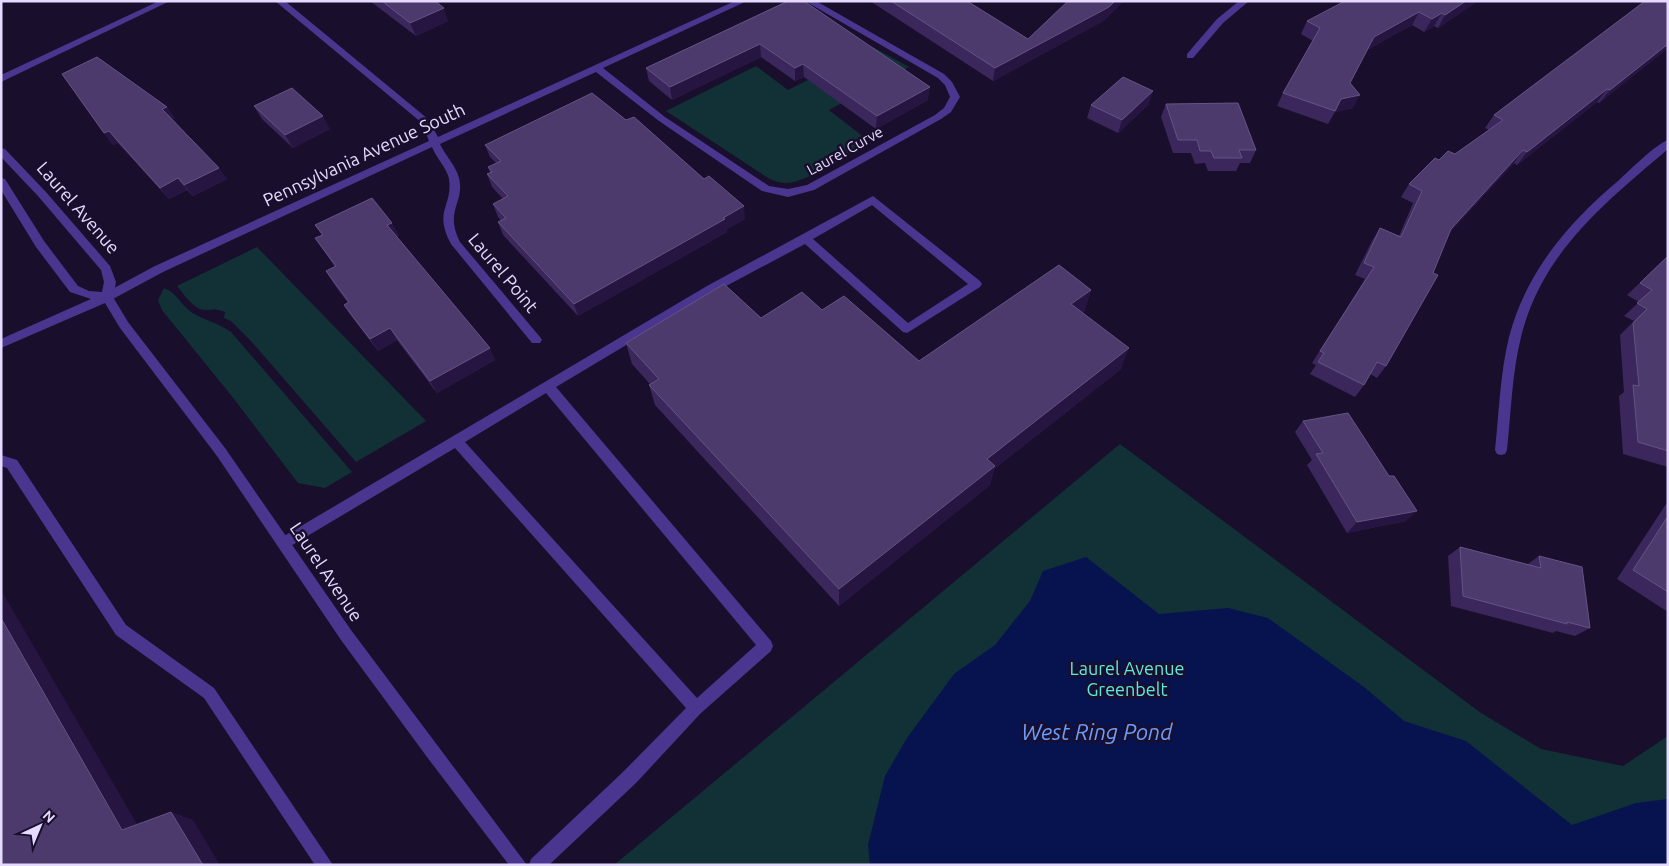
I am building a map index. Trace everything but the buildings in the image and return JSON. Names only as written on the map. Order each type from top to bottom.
[{"type":"street","points":[[1,79],[166,1]]},
{"type":"street","name":"Laurel Point","points":[[279,1],[425,121],[454,179],[454,187],[446,218],[448,231],[456,244],[536,340]]},
{"type":"street","name":"Pennsylvania Avenue South","points":[[1,344],[107,297],[159,269],[743,1]]},
{"type":"street","name":"Laurel Curve","points":[[597,68],[662,119],[766,189],[788,194],[810,188],[938,117],[948,110],[955,97],[949,84],[942,76],[809,1]]},
{"type":"street","points":[[1190,56],[1220,21],[1245,1]]},
{"type":"street","points":[[1501,450],[1509,368],[1515,336],[1523,309],[1544,265],[1554,249],[1585,215],[1668,143]]},
{"type":"street","name":"Laurel Avenue","points":[[1,151],[42,194],[106,269],[110,282],[107,297],[124,325],[221,452],[346,635],[519,865]]},
{"type":"street","points":[[1,181],[40,244],[74,289],[88,294],[107,297]]},
{"type":"street","points":[[284,543],[711,289],[775,257],[873,200],[976,284],[908,329],[806,239]]},
{"type":"street","points":[[537,865],[630,777],[696,708],[766,646],[547,385]]},
{"type":"street","points":[[456,440],[696,708]]},
{"type":"street","points":[[1,460],[12,464],[121,630],[209,693],[325,865]]},
{"type":"green space","points":[[873,47],[909,67],[829,110],[870,142],[806,178],[782,183],[768,178],[666,111],[756,66],[788,90]]},
{"type":"green space","points":[[257,247],[426,421],[356,462],[251,341],[231,321],[224,318],[225,312],[205,310],[197,307],[189,301],[177,286]]},
{"type":"green space","points":[[164,288],[172,292],[191,312],[231,332],[352,472],[325,488],[298,483],[234,399],[162,310],[158,300]]},
{"type":"green space","name":"West Ring Pond","points":[[1120,444],[1481,713],[1541,749],[1623,766],[1668,736],[1668,865],[614,865]]},
{"type":"water","name":"West Ring Pond","points":[[1086,557],[1159,614],[1228,608],[1268,618],[1364,687],[1404,721],[1466,741],[1572,825],[1636,803],[1668,799],[1668,865],[870,865],[868,845],[885,776],[907,738],[954,674],[995,645],[1030,601],[1043,571]]},
{"type":"park label","name":"Laurel Avenue Greenbelt","points":[[1127,680]]}]
